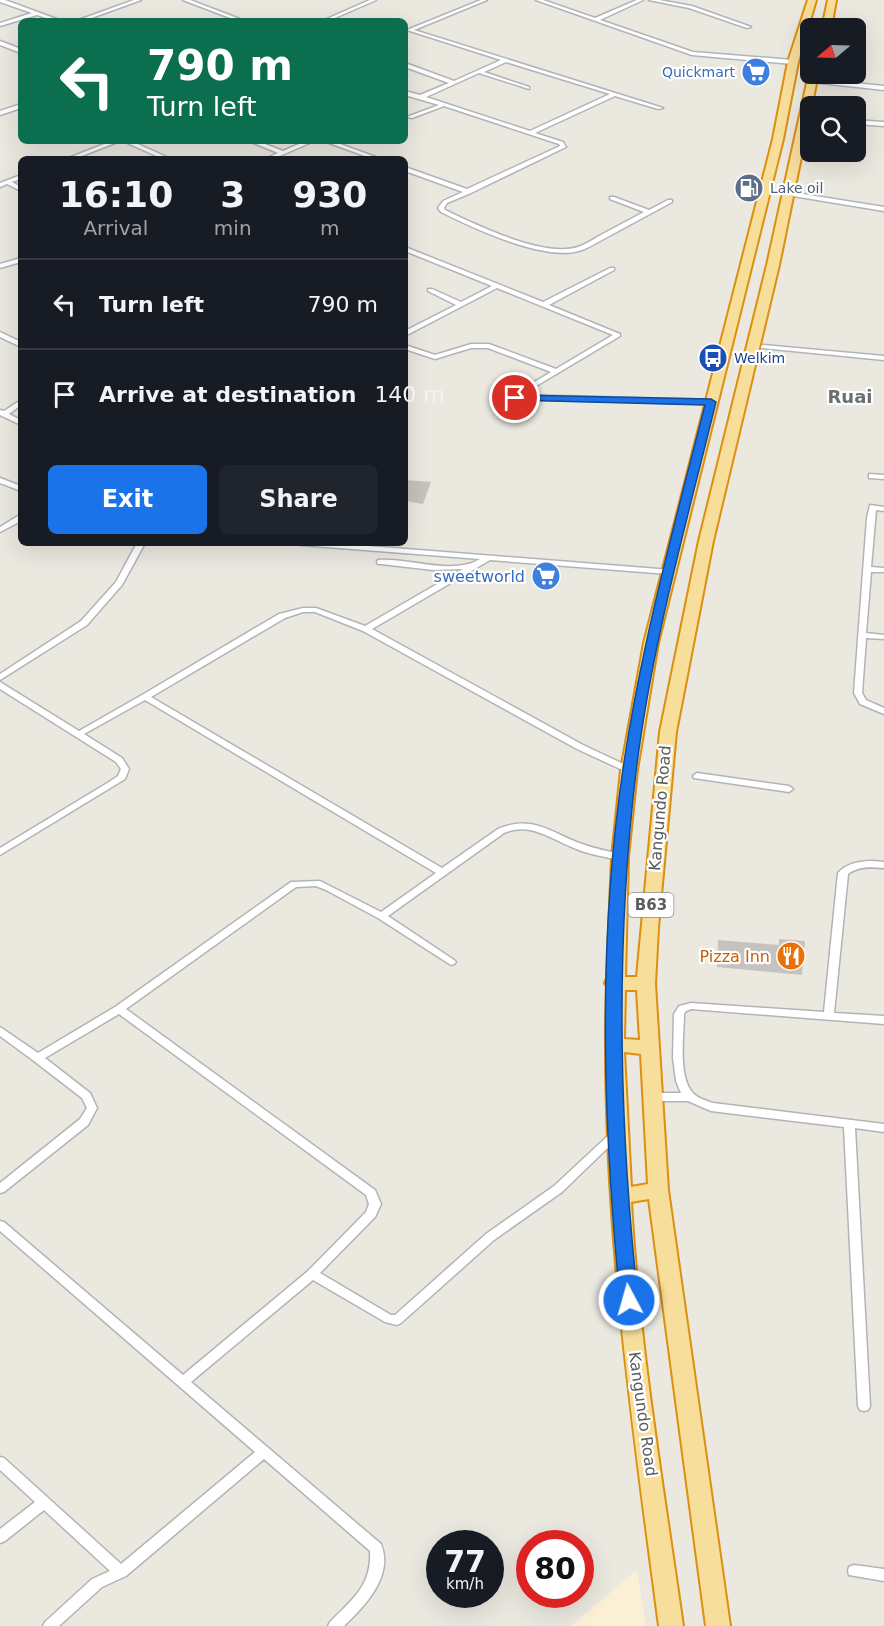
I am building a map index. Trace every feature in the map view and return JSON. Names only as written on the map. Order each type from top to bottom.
[{"type":"highway","name":"Kangundo Road","points":[[671,1626],[638,1385],[622,1236],[614,1045],[614,983],[620,857],[629,770],[651,643],[778,140],[793,62],[812,0]]},
{"type":"highway","points":[[828,18],[832,0]]},
{"type":"highway","points":[[790,77],[800,77]]},
{"type":"highway","name":"Kangundo Road","points":[[718,1626],[658,1190],[646,984],[668,732],[706,541],[720,492],[800,144]]},
{"type":"highway","points":[[614,983],[646,984]]},
{"type":"highway","points":[[614,1045],[650,1048]]},
{"type":"highway","points":[[622,1196],[658,1190]]},
{"type":"street","points":[[0,0],[51,18]]},
{"type":"street","points":[[111,0],[124,5]]},
{"type":"street","points":[[87,18],[139,0]]},
{"type":"street","points":[[185,0],[235,18]]},
{"type":"street","points":[[331,18],[374,0]]},
{"type":"street","points":[[408,31],[485,0]]},
{"type":"street","points":[[537,0],[692,53],[793,62]]},
{"type":"street","points":[[595,20],[641,0]]},
{"type":"street","points":[[651,0],[690,7],[749,27]]},
{"type":"street","points":[[22,18],[37,13]]},
{"type":"street","points":[[0,25],[18,19]]},
{"type":"street","points":[[408,31],[660,108]]},
{"type":"street","points":[[0,44],[18,50]]},
{"type":"street","points":[[421,97],[506,60]]},
{"type":"street","points":[[408,66],[455,83]]},
{"type":"street","points":[[480,72],[527,88]]},
{"type":"street","points":[[856,84],[884,88]]},
{"type":"street","points":[[408,94],[561,143],[563,147],[445,202],[441,208],[453,216],[493,232],[553,251],[579,249],[670,201]]},
{"type":"street","points":[[530,133],[615,94]]},
{"type":"street","points":[[410,117],[443,105]]},
{"type":"street","points":[[0,113],[18,107]]},
{"type":"street","points":[[866,123],[884,124]]},
{"type":"street","points":[[77,156],[109,144]]},
{"type":"street","points":[[133,144],[161,156]]},
{"type":"street","points":[[260,144],[283,153]]},
{"type":"street","points":[[276,156],[304,144]]},
{"type":"street","points":[[336,144],[370,156]]},
{"type":"street","points":[[408,170],[469,192]]},
{"type":"street","points":[[3,184],[18,178]]},
{"type":"street","points":[[3,184],[18,188]]},
{"type":"street","points":[[787,193],[884,208]]},
{"type":"street","points":[[612,198],[649,212]]},
{"type":"street","points":[[408,250],[618,335],[513,397],[711,402]]},
{"type":"street","points":[[0,266],[18,261]]},
{"type":"street","points":[[545,304],[612,269]]},
{"type":"street","points":[[408,332],[497,286]]},
{"type":"street","points":[[430,290],[460,304]]},
{"type":"street","points":[[0,334],[18,343]]},
{"type":"street","points":[[408,348],[435,357],[471,346],[489,346],[555,371]]},
{"type":"street","points":[[764,347],[884,358]]},
{"type":"street","points":[[2,413],[18,404]]},
{"type":"street","points":[[2,413],[18,421]]},
{"type":"street","points":[[872,476],[884,477]]},
{"type":"street","points":[[0,480],[18,488]]},
{"type":"street","points":[[884,509],[873,507],[858,693],[863,702],[884,711]]},
{"type":"street","points":[[0,530],[18,520]]},
{"type":"street","points":[[0,678],[84,623],[119,583],[139,546]]},
{"type":"street","points":[[338,546],[668,572]]},
{"type":"street","points":[[366,629],[488,558]]},
{"type":"street","points":[[381,562],[433,568],[472,567]]},
{"type":"street","points":[[867,569],[884,570]]},
{"type":"street","points":[[79,734],[292,613],[316,610],[366,629],[580,747],[629,770]]},
{"type":"street","points":[[862,635],[884,637]]},
{"type":"street","points":[[0,685],[119,760],[125,769],[122,777],[0,852]]},
{"type":"street","points":[[145,697],[443,873]]},
{"type":"street","points":[[697,776],[789,789]]},
{"type":"street","points":[[381,916],[501,831],[518,824],[540,828],[575,846],[620,857]]},
{"type":"street","points":[[829,1016],[843,873],[849,868],[862,864],[884,865]]},
{"type":"street","points":[[38,1058],[118,1009],[294,884],[317,883],[381,916],[451,963]]},
{"type":"street","points":[[690,1097],[682,1086],[679,1062],[679,1014],[683,1008],[699,1006],[884,1020]]},
{"type":"street","points":[[118,1009],[371,1193],[375,1204],[371,1214],[312,1274],[183,1382]]},
{"type":"street","points":[[0,1031],[86,1096],[92,1108],[84,1122],[0,1189]]},
{"type":"street","points":[[652,1097],[690,1097],[711,1107],[884,1128]]},
{"type":"street","points":[[849,1123],[864,1406]]},
{"type":"street","points":[[312,1274],[389,1319],[397,1320],[490,1237],[558,1189],[617,1133]]},
{"type":"street","points":[[0,1225],[376,1548],[379,1566],[373,1582],[361,1600],[335,1626]]},
{"type":"street","points":[[50,1626],[97,1583],[121,1572],[263,1453]]},
{"type":"street","points":[[0,1462],[121,1572]]},
{"type":"street","points":[[0,1537],[43,1503]]},
{"type":"street","points":[[854,1571],[884,1575]]},
{"type":"shaded area","points":[[637,1570],[646,1626],[571,1626]]},
{"type":"building","points":[[408,480],[431,482],[423,504],[408,502]]},
{"type":"building","points":[[779,939],[805,941],[802,975],[717,967],[718,940],[779,945]]},
{"type":"place","name":"Quickmart","points":[[756,72]]},
{"type":"place","name":"Lake oil","points":[[749,188]]},
{"type":"place","name":"Welkim","points":[[713,358]]},
{"type":"place","name":"sweetworld","points":[[546,576]]},
{"type":"place","name":"Pizza Inn","points":[[791,956]]},
{"type":"district","name":"Ruai","points":[[850,396]]},
{"type":"route","points":[[515,398],[525,396],[585,401],[711,402],[651,643],[629,770],[620,857],[614,983],[614,1081],[622,1196],[622,1236],[629,1300]]}]
